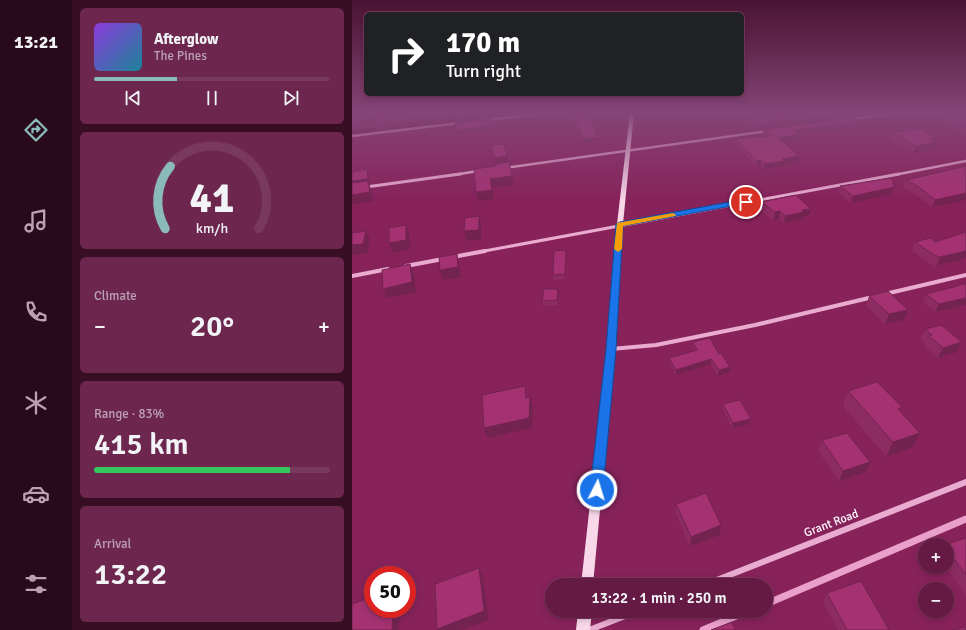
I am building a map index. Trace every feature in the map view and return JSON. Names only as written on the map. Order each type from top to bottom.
[{"type":"main road","points":[[588,578],[611,349],[620,224],[630,142]]},
{"type":"main road","points":[[583,630],[584,618]]},
{"type":"street","points":[[504,168],[688,142]]},
{"type":"street","points":[[403,266],[620,224],[966,161]]},
{"type":"street","points":[[360,188],[481,171]]},
{"type":"street","points":[[352,276],[395,268]]},
{"type":"street","points":[[883,294],[966,275]]},
{"type":"street","points":[[611,349],[656,345],[876,296]]},
{"type":"street","name":"Grant Road","points":[[722,578],[966,482]]},
{"type":"street","points":[[589,630],[620,618]]},
{"type":"building","points":[[739,142],[784,142],[799,156],[782,159],[785,161],[764,164],[761,160],[757,161]]},
{"type":"building","points":[[909,142],[935,142],[916,146]]},
{"type":"building","points":[[504,144],[507,156],[494,158],[491,145]]},
{"type":"building","points":[[509,162],[512,176],[490,179],[492,190],[476,192],[474,169],[496,166],[495,164]]},
{"type":"building","points":[[966,166],[966,193],[935,200],[919,187],[906,180]]},
{"type":"building","points":[[367,169],[368,179],[352,181],[352,172]]},
{"type":"building","points":[[892,178],[894,187],[853,196],[840,186]]},
{"type":"building","points":[[368,181],[370,192],[352,195],[352,183]]},
{"type":"building","points":[[796,195],[811,209],[802,210],[804,212],[785,216],[780,211],[775,212],[761,202]]},
{"type":"building","points":[[479,216],[479,230],[464,231],[465,218]]},
{"type":"building","points":[[406,225],[406,240],[389,243],[389,228]]},
{"type":"building","points":[[366,231],[363,244],[352,245],[352,233]]},
{"type":"building","points":[[966,232],[966,251],[940,257],[934,255],[915,242],[930,238],[935,242]]},
{"type":"building","points":[[566,250],[565,274],[553,275],[554,251]]},
{"type":"building","points":[[457,254],[458,267],[440,270],[439,257]]},
{"type":"building","points":[[410,264],[412,282],[383,289],[382,270]]},
{"type":"building","points":[[966,283],[966,298],[939,304],[926,294],[954,287]]},
{"type":"building","points":[[544,289],[558,289],[557,300],[542,301]]},
{"type":"building","points":[[888,291],[908,310],[889,314],[869,296]]},
{"type":"building","points":[[941,325],[962,342],[943,348],[929,336],[932,335],[925,329]]},
{"type":"building","points":[[710,338],[719,354],[721,353],[730,367],[719,370],[711,359],[676,370],[669,358],[697,350],[693,342]]},
{"type":"building","points":[[877,382],[902,407],[898,409],[920,433],[893,442],[848,391]]},
{"type":"building","points":[[525,386],[526,398],[530,397],[529,418],[484,428],[482,395]]},
{"type":"building","points":[[740,400],[751,419],[733,423],[723,404]]},
{"type":"building","points":[[847,433],[870,462],[843,471],[822,440]]},
{"type":"building","points":[[706,493],[721,525],[691,537],[676,504]]},
{"type":"building","points":[[966,538],[966,575],[954,559],[954,542]]},
{"type":"building","points":[[479,568],[484,611],[437,629],[435,584]]},
{"type":"building","points":[[861,581],[889,630],[847,630],[827,593]]},
{"type":"building","points":[[364,600],[364,618],[393,618],[392,630],[352,630],[352,604]]},
{"type":"building","points":[[732,622],[735,630],[711,630]]},
{"type":"building","points":[[965,627],[966,630],[952,630]]},
{"type":"waterway","points":[[773,601],[966,519]]},
{"type":"waterway","points":[[703,630],[731,618]]},
{"type":"slow traffic","points":[[618,249],[620,224],[673,215]]},
{"type":"route","points":[[597,490],[611,349],[620,224],[746,202]]}]
